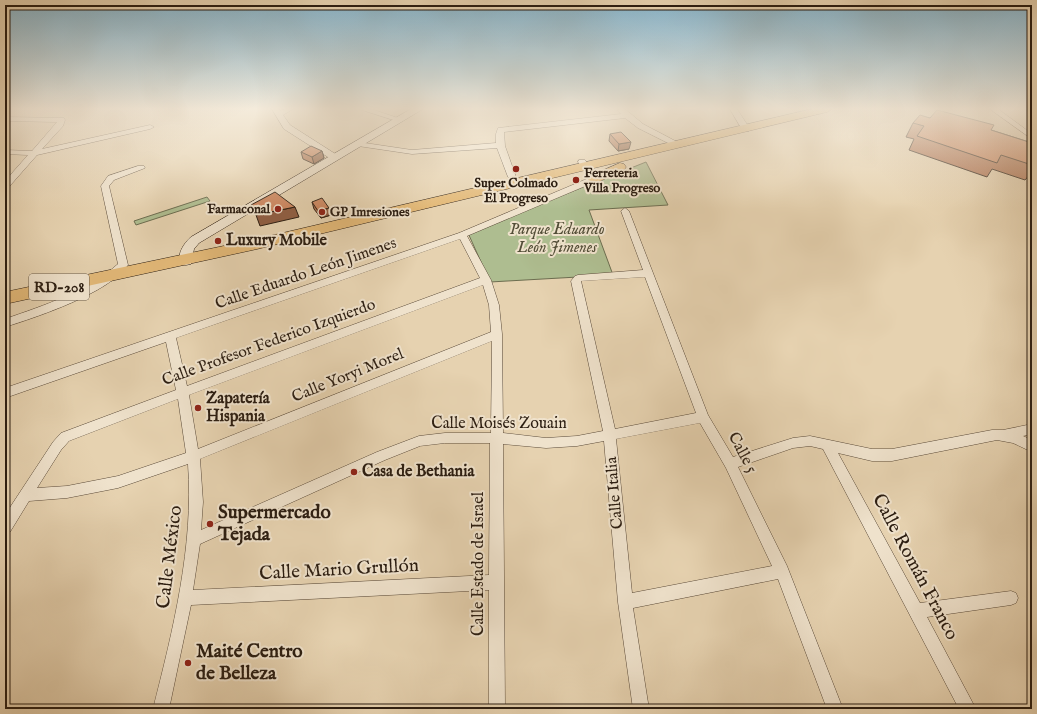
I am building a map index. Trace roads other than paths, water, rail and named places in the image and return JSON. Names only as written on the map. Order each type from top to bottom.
[{"type":"main road","name":"RD-208","points":[[5,298],[584,165],[691,142]]},
{"type":"main road","points":[[594,178],[662,149]]},
{"type":"main road","name":"RD-208","points":[[186,257],[512,178],[584,165]]},
{"type":"main road","name":"RD-208","points":[[5,290],[118,271]]},
{"type":"street","points":[[5,186],[44,142]]},
{"type":"street","points":[[5,152],[34,153],[77,142]]},
{"type":"street","points":[[312,142],[334,156]]},
{"type":"street","points":[[186,257],[191,243],[195,240],[334,156],[361,142]]},
{"type":"street","points":[[675,142],[680,145]]},
{"type":"street","points":[[358,144],[412,152],[500,145],[512,178]]},
{"type":"street","points":[[584,165],[594,178]]},
{"type":"street","points":[[5,323],[65,301],[118,271],[105,186],[111,178],[141,168]]},
{"type":"street","name":"Calle Eduardo León Jimenes","points":[[5,393],[462,235],[594,178]]},
{"type":"street","name":"Calle 5","points":[[625,212],[702,417],[730,464],[782,571],[836,709]]},
{"type":"street","name":"Calle Estado de Israel","points":[[462,235],[486,280],[494,305],[497,334],[497,709]]},
{"type":"street","name":"Calle Italia","points":[[641,709],[625,602],[610,435],[576,281],[577,279],[648,273]]},
{"type":"street","name":"Calle Profesor Federico Izquierdo","points":[[25,495],[65,437],[182,392],[486,280]]},
{"type":"street","name":"Calle Yoryi Morel","points":[[25,495],[67,492],[118,482],[194,456],[497,334]]},
{"type":"street","name":"Calle México","points":[[161,709],[185,598],[194,540],[196,502],[194,456],[170,337]]},
{"type":"street","name":"Calle Moisés Zouain","points":[[194,540],[381,456],[419,441],[445,438],[496,438],[546,443],[577,442],[702,417]]},
{"type":"street","points":[[730,464],[793,443],[810,441],[872,455],[892,455],[992,435],[1003,435],[1032,429]]},
{"type":"street","points":[[1003,435],[1017,438],[1032,447]]},
{"type":"street","name":"Calle Román Franco","points":[[827,444],[968,709]]},
{"type":"street","points":[[5,528],[25,495]]},
{"type":"street","points":[[625,602],[782,571]]},
{"type":"street","name":"Calle Mario Grullón","points":[[185,598],[496,582]]},
{"type":"street","points":[[916,611],[1011,598]]},
{"type":"place","name":"Super Colmado El Progreso","points":[[516,169]]},
{"type":"place","name":"Ferreteria Villa Progreso","points":[[576,180]]},
{"type":"place","name":"Farmaconal","points":[[278,209]]},
{"type":"place","name":"GP Imresiones","points":[[322,212]]},
{"type":"place","name":"Luxury Mobile","points":[[218,241]]},
{"type":"place","name":"Zapatería Hispania","points":[[198,408]]},
{"type":"place","name":"Casa de Bethania","points":[[354,472]]},
{"type":"place","name":"Supermercado Tejada","points":[[210,524]]},
{"type":"place","name":"Maité Centro de Belleza","points":[[188,663]]},
{"type":"park label","name":"Parque Eduardo León Jimenes","points":[[557,239]]}]
